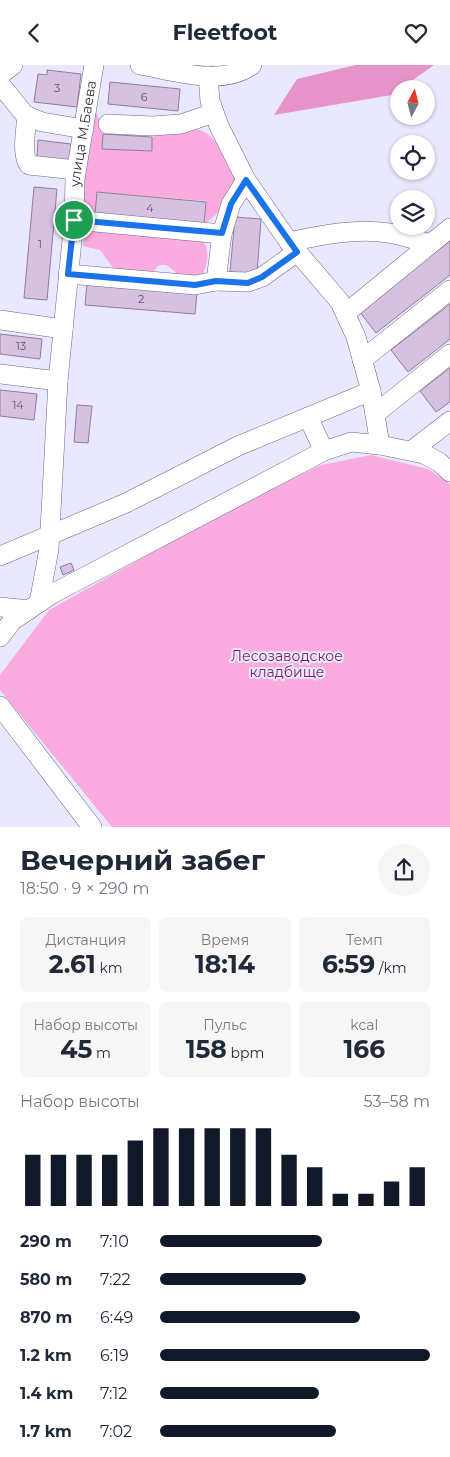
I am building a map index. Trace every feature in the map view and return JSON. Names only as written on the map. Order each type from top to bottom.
[{"type":"street","name":"улица М.Баева","points":[[34,606],[49,549],[58,381],[74,220],[76,170],[94,65]]},
{"type":"street","points":[[140,65],[226,76],[243,71],[252,65]]},
{"type":"street","points":[[204,72],[210,101],[219,126],[246,180],[293,247],[340,302],[346,313],[356,337],[372,391],[380,445]]},
{"type":"street","points":[[0,84],[27,116],[42,122],[84,129]]},
{"type":"street","points":[[108,124],[152,126],[181,124],[214,113]]},
{"type":"street","points":[[27,116],[25,154],[28,165],[76,170]]},
{"type":"street","points":[[216,281],[222,233],[231,204],[246,180]]},
{"type":"street","points":[[74,220],[222,233]]},
{"type":"street","points":[[346,313],[450,227]]},
{"type":"street","points":[[68,274],[195,285],[216,281],[248,283],[262,277],[293,247],[313,237],[366,231],[390,233],[430,244]]},
{"type":"street","points":[[362,359],[450,290]]},
{"type":"street","points":[[0,320],[62,329]]},
{"type":"street","points":[[375,414],[450,354]]},
{"type":"street","points":[[0,375],[58,381]]},
{"type":"street","points":[[0,556],[126,503],[238,446],[372,391]]},
{"type":"street","points":[[308,417],[324,451]]},
{"type":"street","points":[[411,451],[450,421]]},
{"type":"street","points":[[0,637],[12,621],[34,606],[102,567],[324,451],[350,443],[380,445],[424,454],[439,462],[450,472]]},
{"type":"street","points":[[0,607],[34,606]]},
{"type":"street","points":[[0,706],[92,827]]},
{"type":"green space","points":[[94,109],[103,134],[152,151],[152,137],[157,132],[175,129],[195,129],[206,133],[221,149],[233,173],[235,186],[227,202],[204,224],[206,201],[97,192],[95,214],[83,212],[83,169]]},
{"type":"green space","points":[[85,228],[201,239],[206,247],[208,257],[206,266],[202,275],[180,277],[165,265],[158,266],[153,272],[114,269],[100,250],[83,246]]},
{"type":"green space","name":"Лесозаводское кладбище","points":[[371,455],[428,469],[450,484],[450,827],[112,827],[0,690],[0,675],[49,610],[250,498],[321,465]]},
{"type":"shaded area","points":[[356,65],[434,65],[413,80],[390,80],[390,95],[274,115],[297,79]]},
{"type":"building","points":[[47,70],[81,74],[77,107],[34,102],[38,74],[47,75]]},
{"type":"building","points":[[110,82],[180,89],[178,111],[108,104]]},
{"type":"building","points":[[103,134],[152,137],[152,151],[102,149]]},
{"type":"building","points":[[38,140],[71,144],[70,161],[37,157]]},
{"type":"building","points":[[34,187],[57,189],[47,300],[24,298]]},
{"type":"building","points":[[97,192],[206,202],[204,224],[95,214]]},
{"type":"building","points":[[235,217],[261,219],[257,274],[230,272]]},
{"type":"building","points":[[450,241],[450,275],[376,333],[359,311]]},
{"type":"building","points":[[87,284],[197,293],[195,314],[85,305]]},
{"type":"building","points":[[450,304],[450,339],[408,372],[391,350]]},
{"type":"building","points":[[0,334],[42,339],[40,359],[0,354]]},
{"type":"building","points":[[450,368],[450,402],[436,412],[420,391]]},
{"type":"building","points":[[0,390],[37,394],[34,420],[0,416]]},
{"type":"building","points":[[77,405],[92,406],[88,443],[74,442]]},
{"type":"building","points":[[71,563],[74,570],[63,575],[60,567]]},
{"type":"route","points":[[246,180],[297,252],[262,277],[248,283],[216,281],[195,285],[68,274],[74,220],[222,233],[231,204],[246,180]]}]
